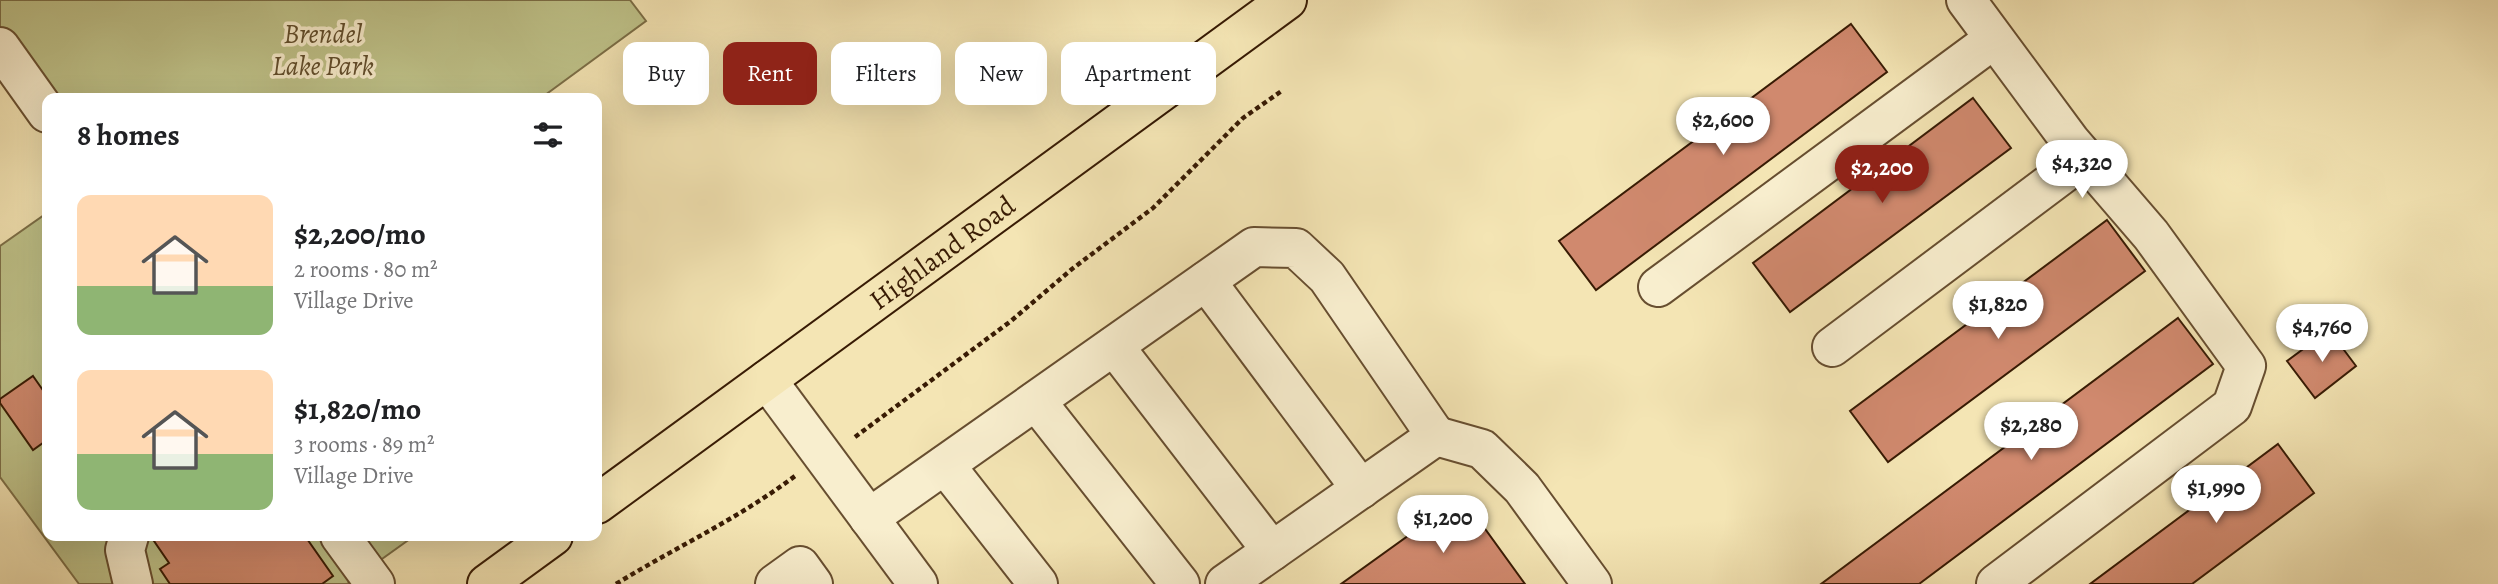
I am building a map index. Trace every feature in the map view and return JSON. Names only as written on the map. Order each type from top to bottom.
[{"type":"highway","name":"Highland Road","points":[[602,500],[1287,0]]},
{"type":"highway","points":[[487,584],[546,541]]},
{"type":"street","points":[[1966,0],[2084,158],[2151,235],[2246,366],[2232,406],[1996,584]]},
{"type":"street","points":[[1658,287],[1994,39]]},
{"type":"street","points":[[0,47],[42,106]]},
{"type":"street","points":[[1832,347],[2084,158]]},
{"type":"street","points":[[869,518],[1254,247],[1296,248],[1327,277],[1436,436],[1482,449],[1522,488],[1592,584]]},
{"type":"street","points":[[1206,281],[1361,489]]},
{"type":"street","points":[[1114,346],[1272,551]]},
{"type":"street","points":[[767,380],[918,584]]},
{"type":"street","points":[[1036,401],[1180,584]]},
{"type":"street","points":[[1225,584],[1436,436]]},
{"type":"street","points":[[945,465],[1038,584]]},
{"type":"street","points":[[127,541],[124,550],[133,584]]},
{"type":"street","points":[[343,541],[365,581]]},
{"type":"street","points":[[775,584],[800,566],[813,584]]},
{"type":"path","points":[[616,584],[663,555],[736,517],[876,422],[946,367],[1011,321],[1072,269],[1153,208],[1243,118],[1283,90]]},
{"type":"green space","name":"Brendel Lake Park","points":[[0,0],[630,0],[646,21],[548,93],[45,93],[0,32]]},
{"type":"green space","points":[[42,217],[42,534],[0,477],[0,246]]},
{"type":"green space","points":[[47,541],[407,541],[347,584],[79,584]]},
{"type":"building","points":[[1851,24],[1887,72],[1596,290],[1559,241]]},
{"type":"building","points":[[1973,98],[2011,148],[1790,312],[1753,263]]},
{"type":"building","points":[[2107,220],[2145,271],[1888,462],[1850,411]]},
{"type":"building","points":[[2178,318],[2213,364],[1919,584],[1821,584]]},
{"type":"building","points":[[2329,330],[2356,366],[2315,398],[2287,361]]},
{"type":"building","points":[[33,376],[42,389],[42,444],[33,450],[0,403],[0,399]]},
{"type":"building","points":[[2278,444],[2314,493],[2192,584],[2090,584]]},
{"type":"building","points":[[1462,497],[1525,584],[1341,584]]},
{"type":"building","points":[[154,541],[308,541],[333,576],[322,584],[170,584],[160,569],[169,563]]}]
